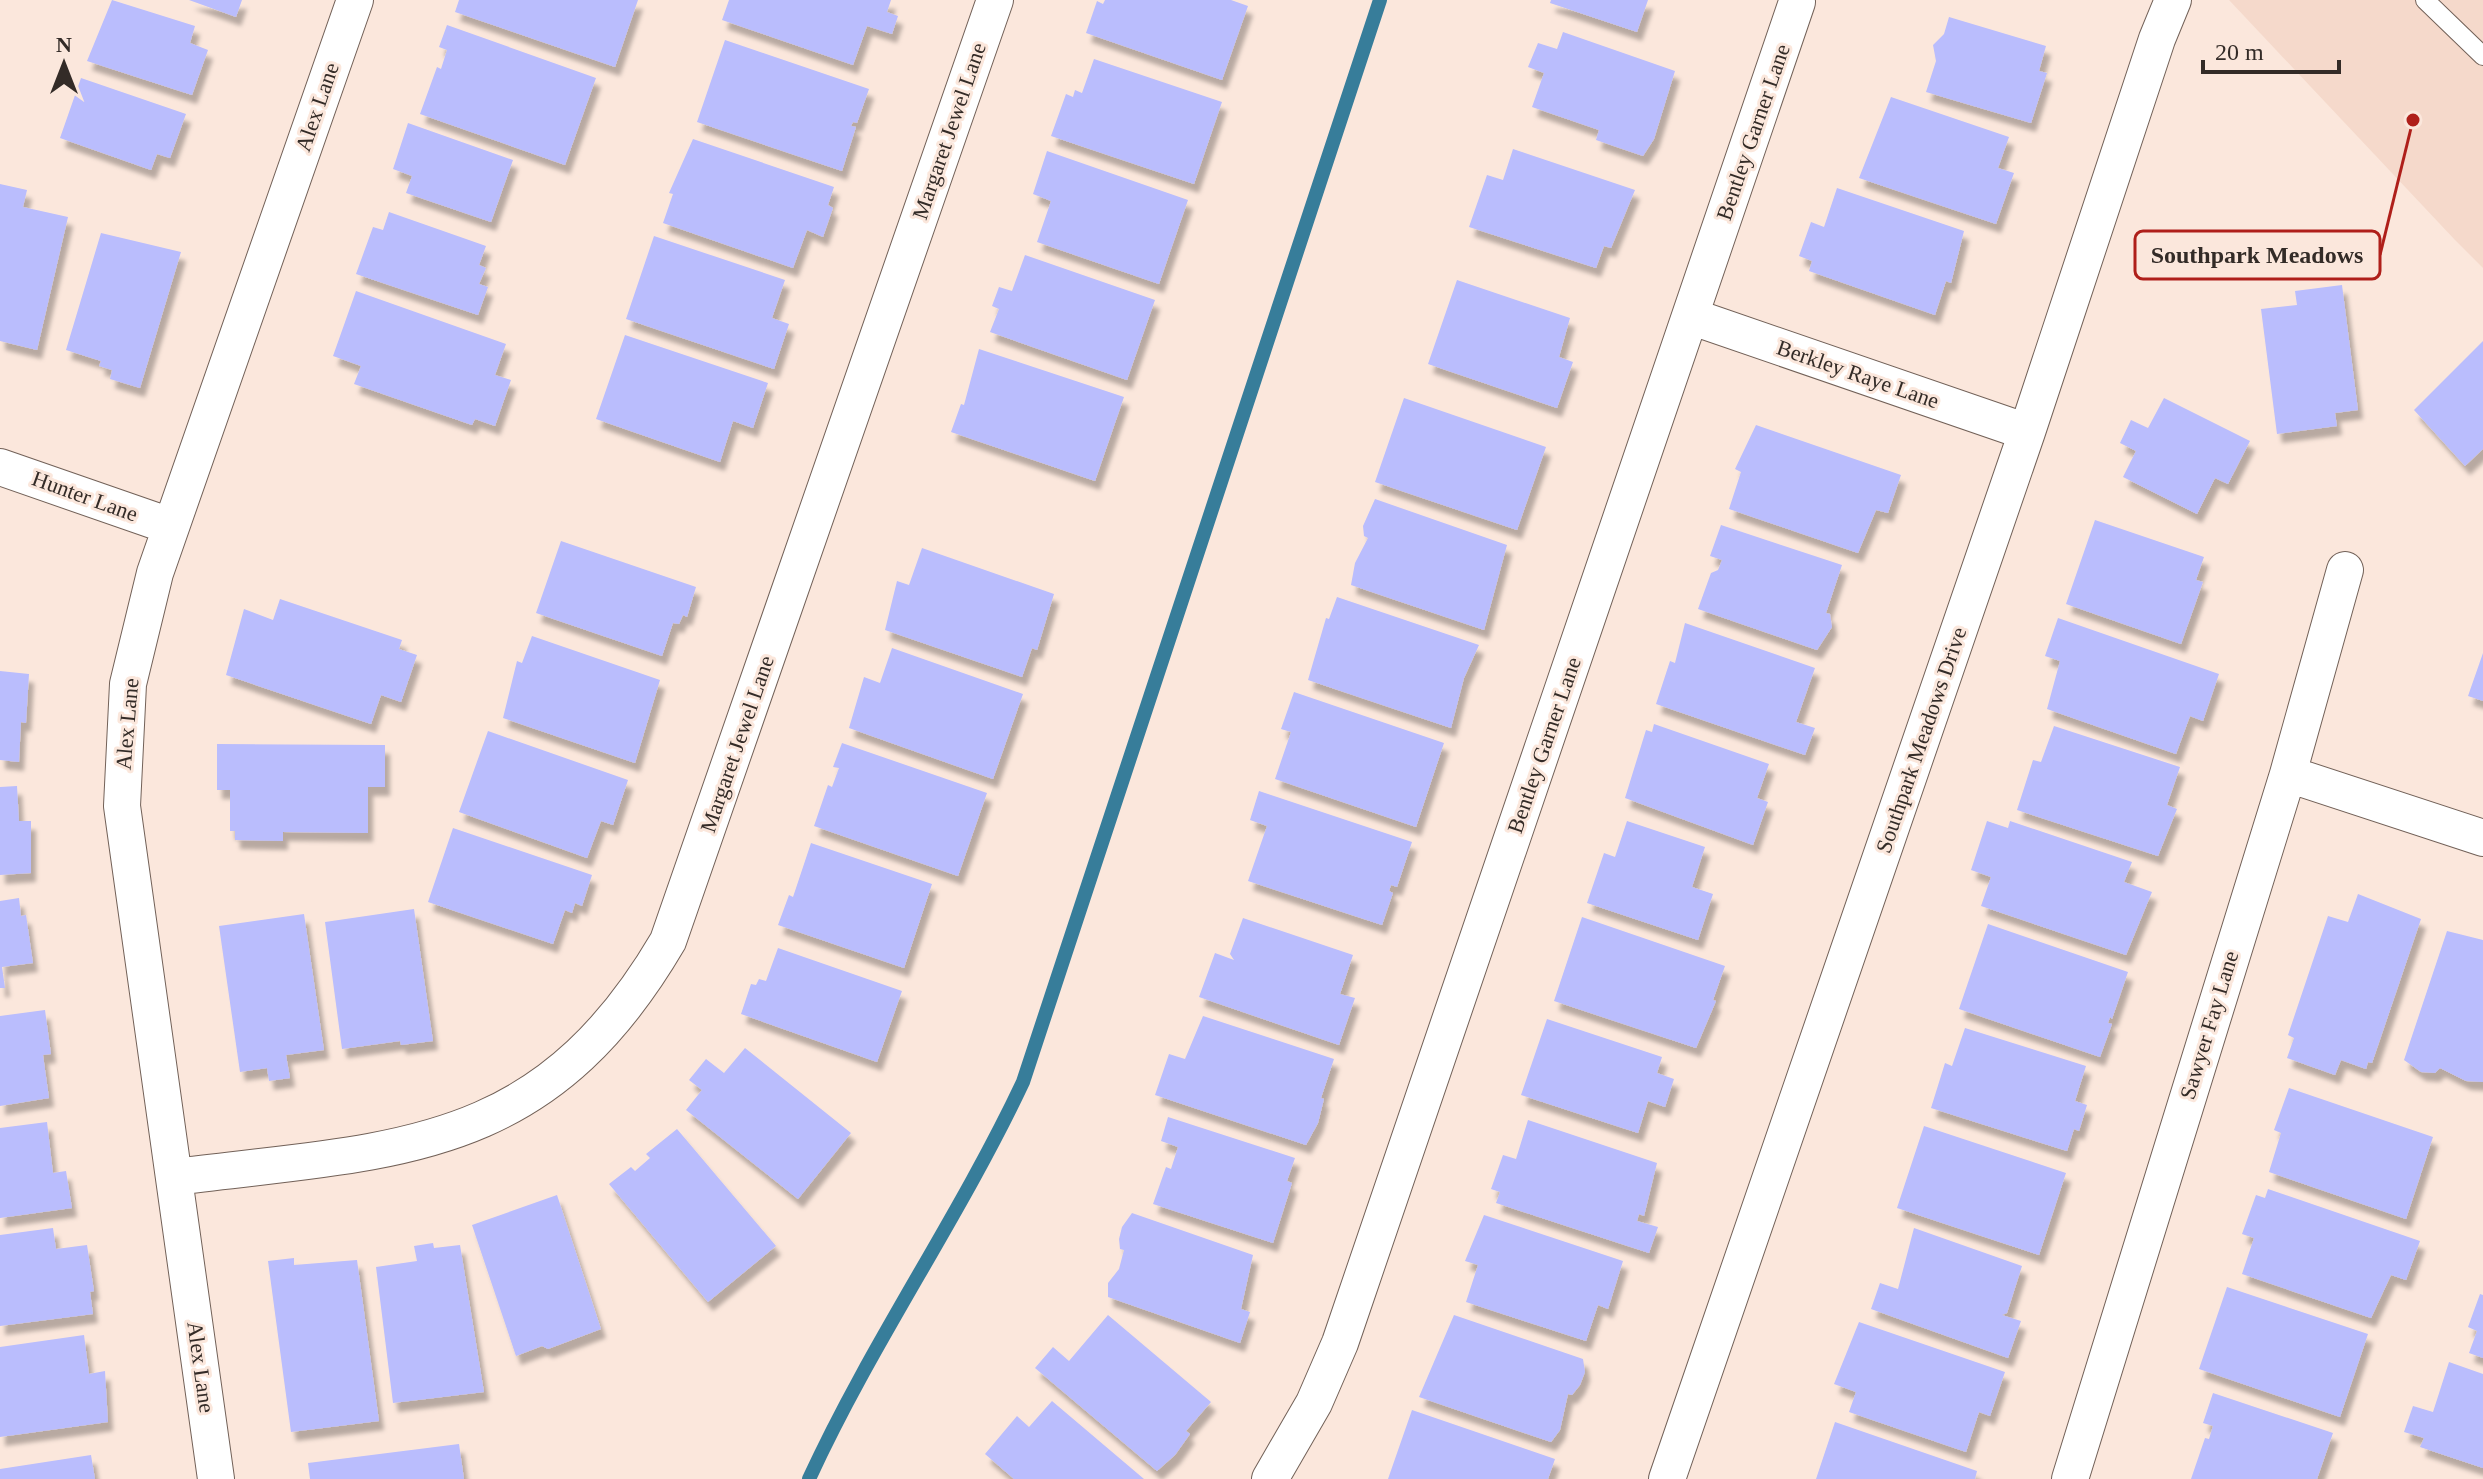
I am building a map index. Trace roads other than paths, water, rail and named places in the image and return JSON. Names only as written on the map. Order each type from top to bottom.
[{"type":"street","name":"Alex Lane","points":[[216,1479],[122,806],[128,684],[141,620],[170,526],[355,0]]},
{"type":"street","name":"Margaret Jewel Lane","points":[[174,1177],[421,1143],[478,1123],[526,1099],[569,1067],[608,1029],[640,989],[668,941],[995,0]]},
{"type":"street","name":"Southpark Meadows Drive","points":[[1667,1479],[2027,432],[2157,39],[2173,0]]},
{"type":"street","name":"Bentley Garner Lane","points":[[1270,1479],[1314,1403],[1340,1343],[1797,2]]},
{"type":"street","name":"Berkley Raye Lane","points":[[1690,316],[2027,432]]},
{"type":"street","name":"Hunter Lane","points":[[0,467],[170,526]]},
{"type":"street","name":"Sawyer Fay Lane","points":[[2070,1479],[2288,774],[2345,570]]},
{"type":"street","points":[[2288,774],[2483,838]]},
{"type":"lane","points":[[2425,0],[2483,56]]},
{"type":"waterway","points":[[809,1479],[860,1378],[971,1182],[1023,1082],[1380,0]]},
{"type":"place","name":"Southpark Meadows","points":[[2413,120]]}]
